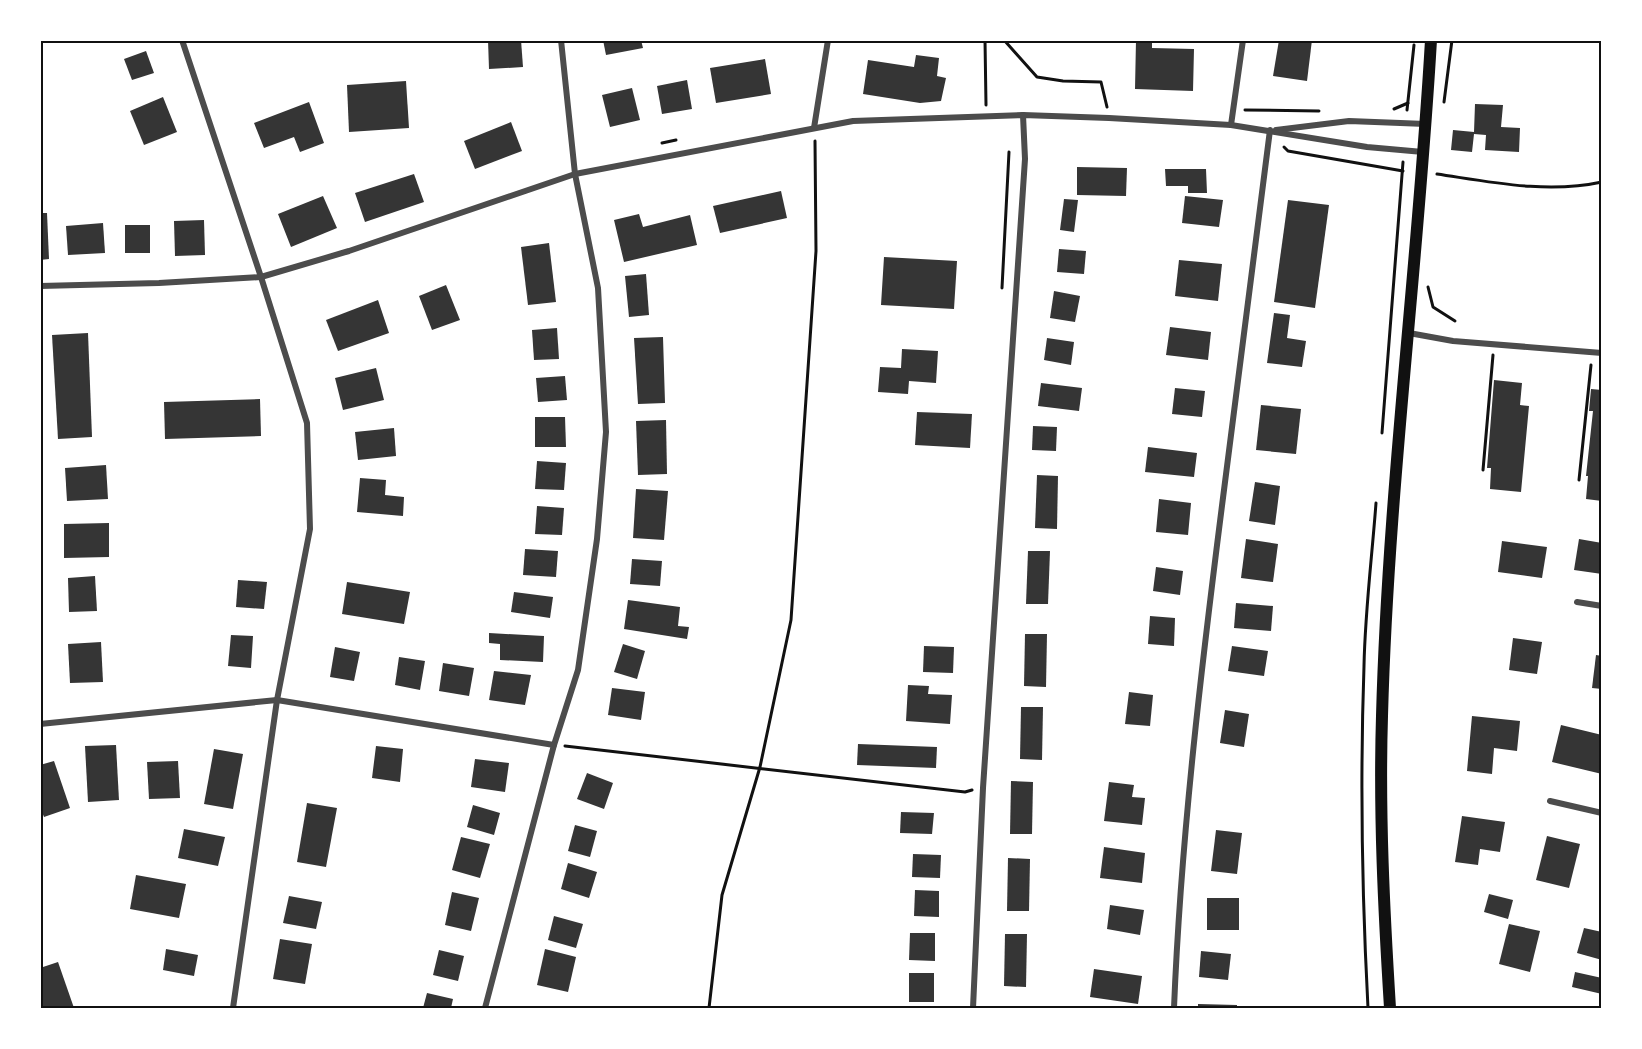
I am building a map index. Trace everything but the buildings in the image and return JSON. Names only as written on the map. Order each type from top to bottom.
[{"type":"main road","points":[[1390,1008],[1384,918],[1382,714],[1389,575],[1431,40]]},
{"type":"street","points":[[182,40],[307,423],[310,529],[277,700],[233,1008]]},
{"type":"street","points":[[485,1008],[554,745],[578,670],[597,538],[606,432],[598,288],[575,174],[561,40]]},
{"type":"street","points":[[814,128],[828,40]]},
{"type":"street","points":[[1231,125],[1243,40]]},
{"type":"street","points":[[40,286],[159,283],[261,277],[349,251],[575,174],[853,120],[1023,115],[1231,125],[1367,147],[1424,152]]},
{"type":"street","points":[[973,1008],[983,788],[1025,159],[1023,115]]},
{"type":"street","points":[[1270,130],[1349,121],[1426,124]]},
{"type":"street","points":[[1174,1008],[1191,779],[1208,613],[1270,130]]},
{"type":"street","points":[[1408,333],[1453,340],[1602,353]]},
{"type":"street","points":[[1577,602],[1602,606]]},
{"type":"street","points":[[40,724],[277,700],[554,745]]},
{"type":"street","points":[[1550,801],[1602,813]]},
{"type":"path","points":[[985,40],[986,115]]},
{"type":"path","points":[[1004,40],[1037,77],[1063,81],[1101,82],[1107,109],[1116,109]]},
{"type":"path","points":[[1390,111],[1408,103]]},
{"type":"path","points":[[1233,110],[1323,111]]},
{"type":"path","points":[[709,1008],[722,895],[760,767],[791,620],[816,251],[814,128]]},
{"type":"path","points":[[1270,130],[1288,151],[1403,171],[1520,186],[1578,187],[1602,183]]},
{"type":"path","points":[[659,144],[681,140]]},
{"type":"path","points":[[1483,470],[1493,353]]},
{"type":"path","points":[[1580,480],[1591,364]]},
{"type":"path","points":[[554,745],[965,792],[983,788]]}]
